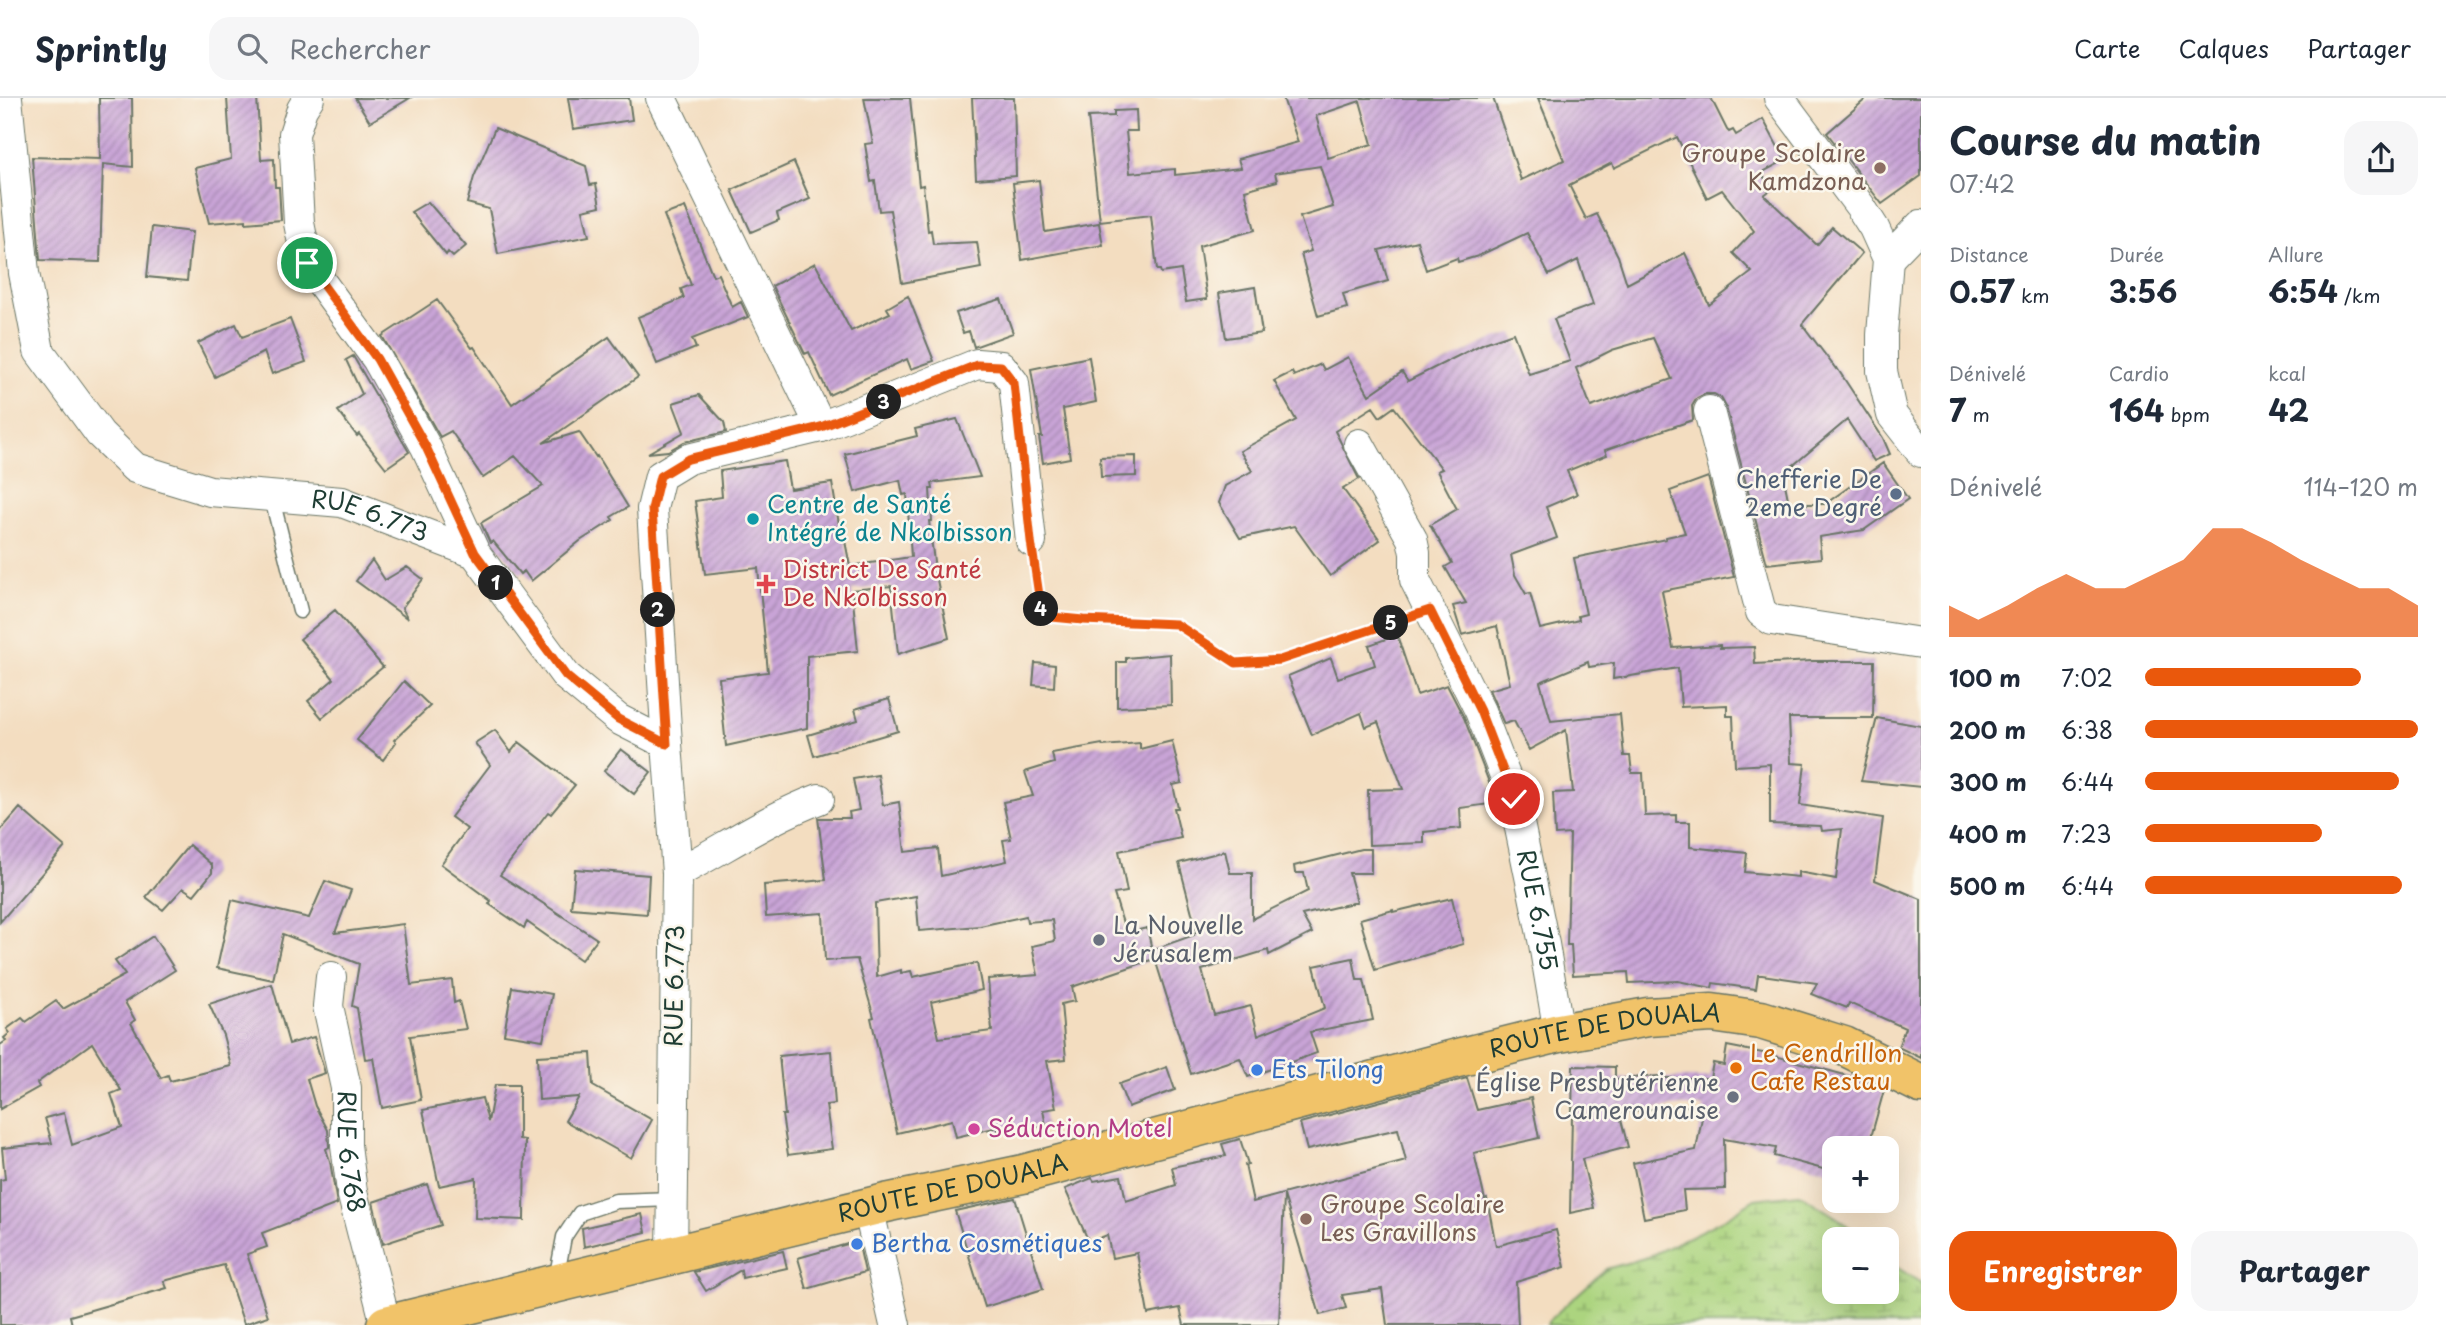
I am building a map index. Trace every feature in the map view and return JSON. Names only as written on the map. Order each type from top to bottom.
[{"type":"highway","name":"ROUTE DE DOUALA","points":[[386,1325],[461,1317],[555,1285],[868,1207],[1023,1174],[1436,1063],[1559,1033],[1648,1017],[1712,1013],[1760,1020],[1844,1046],[1921,1084]]},
{"type":"street","name":"RUE 6.773","points":[[7,98],[12,274],[39,351],[100,434],[135,468],[210,491],[342,502],[475,553]]},
{"type":"street","points":[[309,98],[294,134],[299,223],[307,263],[377,359],[426,447],[475,553],[566,676],[618,719],[667,744]]},
{"type":"street","points":[[661,98],[821,427]]},
{"type":"street","points":[[1779,98],[1860,206],[1874,228],[1888,259],[1882,372],[1892,415],[1921,452]]},
{"type":"street","points":[[1888,259],[1921,225]]},
{"type":"street","name":"RUE 6.773","points":[[672,1256],[677,873],[652,509],[660,476],[688,459],[821,427],[977,365],[1001,366],[1014,383],[1031,541]]},
{"type":"street","points":[[1709,411],[1761,612],[1772,620],[1921,643]]},
{"type":"street","name":"RUE 6.755","points":[[1359,444],[1412,538],[1415,580],[1480,711],[1514,799],[1559,1033]]},
{"type":"street","points":[[677,873],[754,828],[819,799]]},
{"type":"street","name":"RUE 6.768","points":[[331,977],[328,1006],[346,1088],[346,1145],[352,1192],[386,1325]]},
{"type":"street","points":[[868,1207],[895,1325]]},
{"type":"lane","points":[[271,495],[300,611]]},
{"type":"lane","points":[[555,1285],[564,1237],[580,1213],[616,1201],[673,1199]]},
{"type":"path","points":[[1031,541],[1042,616],[1176,624],[1236,663],[1280,660],[1430,610]]},
{"type":"green space","points":[[1800,1194],[1822,1208],[1822,1213],[1830,1213],[1849,1227],[1822,1227],[1822,1304],[1899,1304],[1899,1269],[1921,1283],[1921,1325],[1547,1325],[1549,1320],[1606,1269],[1648,1257],[1717,1223],[1755,1199]]},
{"type":"building","points":[[99,98],[132,98],[133,167],[103,164],[100,262],[40,260],[32,157],[100,159]]},
{"type":"building","points":[[227,98],[257,98],[261,160],[274,159],[275,187],[279,187],[281,220],[209,223],[195,168],[231,159]]},
{"type":"building","points":[[355,98],[410,98],[370,122]]},
{"type":"building","points":[[568,98],[629,98],[632,120],[573,129]]},
{"type":"building","points":[[864,98],[910,98],[919,186],[923,185],[928,231],[931,230],[933,244],[977,242],[981,268],[902,283],[890,210],[879,211],[875,181],[871,182],[865,144],[873,143]]},
{"type":"building","points":[[972,98],[1014,98],[1016,176],[976,179]]},
{"type":"building","points":[[1283,98],[1493,98],[1521,180],[1564,160],[1538,98],[1711,98],[1727,130],[1733,130],[1736,135],[1763,119],[1785,160],[1761,173],[1772,189],[1764,195],[1817,245],[1832,227],[1862,253],[1802,324],[1837,368],[1883,438],[1890,454],[1874,461],[1847,420],[1783,474],[1789,504],[1825,504],[1883,463],[1908,499],[1864,530],[1819,537],[1821,558],[1767,564],[1726,407],[1721,398],[1714,394],[1705,394],[1697,398],[1692,406],[1693,420],[1605,450],[1607,455],[1567,471],[1577,494],[1546,507],[1557,538],[1511,555],[1515,575],[1526,594],[1530,593],[1540,629],[1579,620],[1578,616],[1586,614],[1574,558],[1685,533],[1670,491],[1708,477],[1734,577],[1662,591],[1673,648],[1720,645],[1720,648],[1754,647],[1755,664],[1874,661],[1873,718],[1789,718],[1791,763],[1805,764],[1800,805],[1883,818],[1875,880],[1921,899],[1921,1058],[1898,1047],[1905,1028],[1849,1003],[1847,1008],[1812,994],[1817,983],[1758,975],[1756,989],[1713,983],[1712,988],[1678,981],[1629,983],[1628,972],[1573,975],[1571,945],[1567,945],[1570,834],[1555,835],[1553,793],[1573,792],[1566,730],[1529,750],[1514,721],[1504,724],[1489,690],[1510,684],[1497,626],[1462,635],[1453,606],[1466,603],[1445,567],[1452,563],[1430,525],[1457,509],[1437,471],[1442,469],[1394,407],[1380,417],[1373,407],[1335,431],[1359,479],[1343,489],[1380,540],[1330,576],[1294,526],[1240,538],[1219,503],[1225,486],[1252,471],[1240,451],[1296,420],[1274,381],[1292,372],[1294,376],[1321,364],[1324,370],[1348,357],[1369,395],[1402,372],[1408,381],[1484,343],[1513,333],[1529,374],[1570,361],[1554,319],[1593,305],[1578,260],[1549,275],[1527,233],[1478,256],[1458,262],[1457,258],[1426,270],[1417,241],[1379,250],[1388,281],[1343,294],[1347,308],[1318,316],[1301,254],[1311,251],[1300,217],[1333,207],[1320,166],[1275,173],[1277,181],[1245,190],[1255,230],[1199,246],[1207,299],[1186,302],[1181,270],[1161,273],[1157,270],[1151,215],[1100,221],[1088,117],[1114,116],[1114,111],[1136,110],[1137,131],[1126,131],[1130,173],[1175,169],[1175,175],[1241,168],[1238,159],[1298,142]],"holes":[[[1360,101],[1372,144],[1328,158],[1316,116]],[[1677,137],[1707,198],[1722,190],[1754,231],[1733,253],[1752,272],[1709,305],[1685,253],[1627,284],[1618,256],[1597,214],[1586,219],[1569,185],[1612,163],[1614,168]],[[1653,338],[1672,379],[1591,407],[1576,368],[1612,350]],[[1588,662],[1589,667],[1614,663],[1613,679],[1678,668],[1681,707],[1727,705],[1727,716],[1733,716],[1735,766],[1770,764],[1770,824],[1821,826],[1822,831],[1842,829],[1836,879],[1798,872],[1798,877],[1745,872],[1747,853],[1690,847],[1690,822],[1676,822],[1676,815],[1645,816],[1643,773],[1632,773],[1630,756],[1624,756],[1620,714],[1551,721],[1540,682]]]},
{"type":"building","points":[[1867,98],[1921,98],[1921,176],[1882,204],[1827,133]]},
{"type":"building","points":[[495,128],[586,166],[590,185],[596,184],[600,206],[583,210],[589,236],[498,254],[489,209],[467,203],[474,177]]},
{"type":"building","points":[[794,162],[810,199],[777,213],[779,220],[751,232],[732,190]]},
{"type":"building","points":[[1039,180],[1045,232],[1099,223],[1103,245],[1022,260],[1013,183]]},
{"type":"building","points":[[428,202],[466,246],[453,257],[448,252],[446,255],[411,212]]},
{"type":"building","points":[[685,207],[713,276],[718,274],[732,307],[741,302],[748,317],[692,339],[696,348],[657,364],[638,317],[684,298],[681,289],[691,285],[664,215]]},
{"type":"building","points":[[152,227],[192,232],[187,281],[147,277]]},
{"type":"building","points":[[815,263],[851,331],[890,313],[887,308],[908,296],[934,361],[911,369],[907,359],[829,395],[809,352],[805,354],[772,286]]},
{"type":"building","points":[[1255,287],[1262,333],[1226,338],[1219,293]]},
{"type":"building","points":[[1001,299],[1013,333],[974,347],[969,331],[963,333],[956,313]]},
{"type":"building","points":[[437,300],[472,348],[474,347],[512,404],[609,337],[638,377],[543,443],[579,432],[628,507],[611,517],[613,520],[580,541],[531,581],[524,571],[520,574],[493,541],[490,543],[481,523],[543,486],[515,456],[483,478],[451,431],[440,437],[382,336]]},
{"type":"building","points":[[290,319],[306,362],[272,374],[264,352],[215,377],[198,343],[236,324],[242,337]]},
{"type":"building","points":[[353,356],[409,452],[386,468],[338,411],[362,394],[346,360]]},
{"type":"building","points":[[1089,357],[1096,402],[1063,409],[1070,458],[1043,463],[1039,437],[1042,437],[1031,369]]},
{"type":"building","points":[[699,395],[724,422],[726,432],[684,442],[668,451],[648,453],[684,432],[673,403]]},
{"type":"building","points":[[957,419],[980,477],[932,483],[933,489],[930,489],[932,521],[929,521],[935,570],[949,638],[898,654],[891,586],[852,590],[858,651],[807,656],[807,728],[726,746],[719,678],[768,672],[758,568],[705,574],[695,501],[722,497],[720,471],[785,461],[790,489],[832,483],[841,536],[844,536],[850,566],[911,557],[907,494],[903,495],[900,480],[855,492],[845,454],[917,436],[915,429]]},
{"type":"building","points":[[1136,456],[1136,476],[1101,477],[1100,457]]},
{"type":"building","points":[[372,560],[385,580],[407,567],[423,579],[402,608],[408,619],[356,581]]},
{"type":"building","points":[[335,610],[383,667],[322,718],[308,701],[334,679],[300,639]]},
{"type":"building","points":[[1397,635],[1417,695],[1447,685],[1464,718],[1497,803],[1460,808],[1461,828],[1424,832],[1424,843],[1369,845],[1368,790],[1403,789],[1378,722],[1366,727],[1361,713],[1312,735],[1288,676],[1331,658],[1338,678],[1375,665],[1369,645]]},
{"type":"building","points":[[1170,654],[1171,705],[1117,707],[1117,662],[1126,662],[1126,658]]},
{"type":"building","points":[[1035,663],[1055,665],[1054,687],[1033,685]]},
{"type":"building","points":[[404,681],[430,706],[394,740],[396,742],[383,760],[357,740]]},
{"type":"building","points":[[889,699],[898,731],[814,756],[808,735],[858,720],[855,709]]},
{"type":"building","points":[[1877,718],[1921,726],[1921,787],[1861,781]]},
{"type":"building","points":[[495,730],[511,752],[519,742],[575,785],[551,814],[548,812],[500,875],[597,939],[581,960],[527,922],[524,928],[489,904],[491,901],[441,864],[467,829],[451,817],[490,765],[475,743]]},
{"type":"building","points":[[1172,741],[1182,783],[1173,785],[1178,808],[1174,808],[1181,838],[1119,851],[1127,892],[1114,894],[1126,933],[1147,928],[1152,950],[1197,932],[1179,863],[1225,851],[1230,873],[1252,873],[1252,919],[1308,891],[1304,873],[1295,873],[1294,866],[1361,849],[1371,849],[1371,873],[1349,873],[1357,902],[1302,915],[1312,933],[1269,955],[1268,950],[1202,970],[1214,1015],[1251,1006],[1258,1035],[1325,1008],[1314,966],[1353,958],[1357,980],[1364,980],[1373,1020],[1310,1032],[1317,1053],[1248,1077],[1240,1058],[1191,1074],[1154,956],[1154,959],[1072,987],[1075,1001],[1061,1004],[1066,1059],[1047,1061],[1056,1108],[1043,1110],[1046,1126],[998,1133],[998,1127],[956,1137],[952,1120],[897,1133],[871,1018],[874,1017],[857,959],[825,961],[823,913],[766,917],[764,885],[826,880],[818,818],[850,818],[849,812],[859,810],[853,779],[878,775],[883,805],[899,802],[905,852],[938,848],[941,876],[1007,861],[1003,840],[1011,839],[1003,802],[1033,796],[1025,772],[1054,763],[1052,753],[1102,744],[1140,743],[1140,749]],"holes":[[[916,896],[919,931],[980,926],[1026,916],[1027,922],[1052,920],[1055,941],[1032,946],[1038,975],[988,979],[992,1031],[939,1038],[931,1002],[982,990],[977,963],[913,977],[911,971],[901,973],[901,970],[877,977],[875,903]]]},
{"type":"building","points":[[621,749],[651,772],[634,794],[604,771]]},
{"type":"building","points":[[20,808],[65,847],[0,922],[0,831]]},
{"type":"building","points":[[189,845],[212,865],[212,873],[194,895],[183,888],[163,910],[146,897]]},
{"type":"building","points":[[575,869],[649,875],[647,914],[571,908]]},
{"type":"building","points":[[325,881],[351,890],[335,933],[403,924],[411,985],[452,980],[454,1003],[459,1001],[466,1029],[410,1036],[421,1100],[382,1108],[373,1058],[365,1059],[357,1008],[352,1006],[359,964],[283,934],[273,980],[217,968],[232,900],[309,918]]},
{"type":"building","points":[[1452,898],[1463,944],[1375,970],[1360,919]]},
{"type":"building","points":[[153,936],[175,970],[125,1002],[135,1020],[131,1023],[161,1078],[168,1075],[170,1081],[231,1066],[223,1035],[209,1004],[272,984],[289,1044],[314,1037],[325,1073],[307,1079],[315,1106],[328,1130],[329,1147],[326,1149],[337,1204],[262,1233],[267,1247],[247,1254],[268,1316],[244,1324],[224,1265],[164,1281],[167,1288],[70,1316],[72,1325],[0,1325],[0,1180],[5,1179],[2,1148],[52,1143],[45,1118],[64,1113],[72,1145],[122,1127],[111,1094],[121,1090],[92,1043],[37,1083],[39,1087],[0,1109],[0,1045],[10,1033],[7,1029],[22,1018],[26,1022],[56,1001],[63,1009],[125,975],[115,961]]},
{"type":"building","points":[[512,987],[552,994],[543,1040],[504,1034]]},
{"type":"building","points":[[1727,1046],[1768,1054],[1863,1080],[1884,1090],[1871,1136],[1822,1136],[1822,1169],[1774,1156],[1776,1148],[1724,1139],[1725,1189],[1683,1190],[1685,1210],[1644,1218],[1633,1163],[1696,1150],[1704,1107],[1683,1106],[1619,1112],[1628,1147],[1582,1159],[1594,1208],[1570,1213],[1573,1066],[1615,1067],[1615,1079],[1659,1076],[1710,1078],[1713,1063],[1724,1065]]},
{"type":"building","points":[[831,1051],[835,1104],[826,1105],[832,1149],[788,1155],[782,1115],[785,1115],[779,1056]]},
{"type":"building","points":[[591,1053],[593,1086],[652,1120],[631,1158],[565,1121],[579,1097],[539,1100],[537,1056]]},
{"type":"building","points":[[1167,1067],[1175,1090],[1128,1107],[1119,1084]]},
{"type":"building","points":[[1467,1078],[1477,1110],[1531,1098],[1539,1138],[1474,1153],[1496,1246],[1556,1230],[1565,1267],[1516,1282],[1518,1325],[1387,1325],[1382,1289],[1342,1295],[1346,1308],[1320,1315],[1284,1195],[1279,1325],[1184,1325],[1180,1308],[1148,1314],[1137,1253],[1112,1258],[1107,1235],[1089,1242],[1065,1189],[1092,1178],[1094,1181],[1121,1176],[1126,1201],[1176,1185],[1172,1167],[1226,1156],[1222,1144],[1240,1139],[1248,1164],[1245,1165],[1253,1202],[1406,1161],[1398,1129],[1307,1150],[1300,1123]]},
{"type":"building","points":[[495,1085],[519,1085],[519,1139],[525,1140],[524,1220],[475,1218],[476,1178],[439,1186],[423,1110],[482,1098],[488,1122]]},
{"type":"building","points":[[427,1184],[441,1225],[383,1244],[373,1202]]},
{"type":"building","points":[[1015,1198],[1043,1289],[985,1307],[955,1211]]},
{"type":"building","points":[[642,1214],[646,1232],[584,1247],[582,1228]]},
{"type":"building","points":[[858,1241],[865,1272],[807,1289],[798,1258]]},
{"type":"building","points":[[783,1251],[787,1268],[742,1278],[741,1270],[706,1291],[694,1272]]},
{"type":"place","name":"Groupe Scolaire Kamdzona","points":[[1880,168]]},
{"type":"place","name":"Chefferie De 2eme Degré","points":[[1896,494]]},
{"type":"place","name":"Centre de Santé Intégré de Nkolbisson","points":[[753,519]]},
{"type":"place","name":"District De Santé De Nkolbisson","points":[[766,584]]},
{"type":"place","name":"La Nouvelle Jérusalem","points":[[1099,940]]},
{"type":"place","name":"Le Cendrillon Cafe Restau","points":[[1736,1068]]},
{"type":"place","name":"Ets Tilong","points":[[1257,1070]]},
{"type":"place","name":"Église Presbytérienne Camerounaise","points":[[1733,1097]]},
{"type":"place","name":"Séduction Motel","points":[[974,1129]]},
{"type":"place","name":"Groupe Scolaire Les Gravillons","points":[[1306,1219]]},
{"type":"place","name":"Bertha Cosmétiques","points":[[857,1244]]},
{"type":"route","points":[[307,263],[377,359],[426,447],[475,553],[566,676],[618,719],[667,744],[652,509],[660,476],[688,459],[821,427],[977,365],[1001,366],[1014,383],[1042,616],[1176,624],[1236,663],[1280,660],[1430,610],[1480,711],[1514,799]]}]
